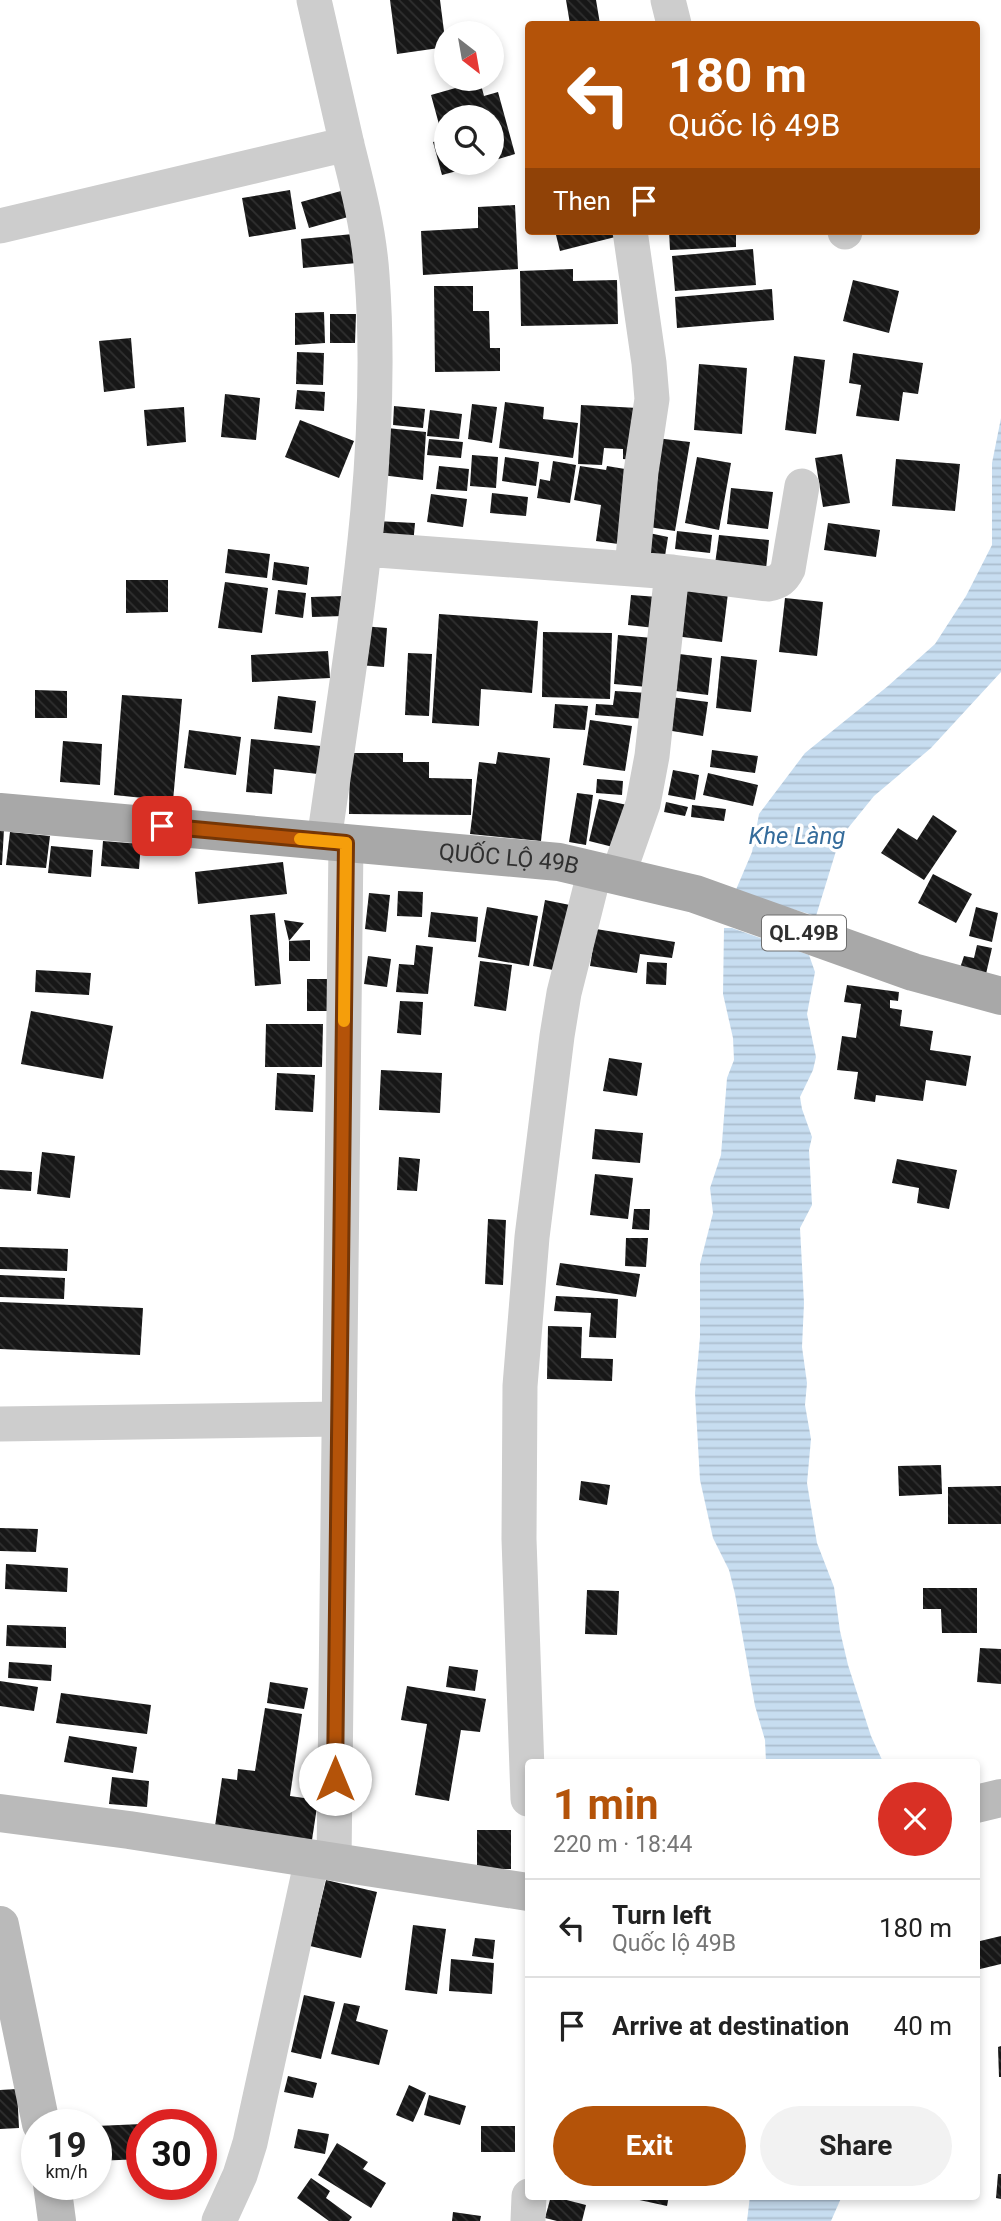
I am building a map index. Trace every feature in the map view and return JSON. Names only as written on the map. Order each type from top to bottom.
[{"type":"main road","name":"QUỐC LỘ 49B","points":[[0,812],[559,862],[695,894],[913,972],[1001,996]]},
{"type":"street","points":[[219,2221],[240,2175],[250,2143],[323,1861],[338,1419],[335,842],[364,549],[374,420],[375,346],[372,273],[364,213],[314,0]]},
{"type":"street","points":[[668,0],[673,21]]},
{"type":"street","points":[[0,226],[347,145]]},
{"type":"street","points":[[631,235],[652,400],[641,472],[632,569]]},
{"type":"street","points":[[364,549],[672,572],[756,583],[778,583],[788,569],[802,486]]},
{"type":"street","points":[[527,1759],[519,1539],[520,1386],[532,1237],[557,1036],[567,982],[606,872],[643,804],[672,572]]},
{"type":"street","points":[[0,1424],[338,1419]]},
{"type":"street","points":[[980,1803],[1001,1798]]},
{"type":"street","points":[[0,1813],[129,1829],[525,1892]]},
{"type":"street","points":[[0,1926],[38,2109]]},
{"type":"street","points":[[54,2200],[57,2221]]},
{"type":"street","points":[[528,2221],[529,2200]]},
{"type":"water","name":"Khe Làng","points":[[1001,418],[1001,672],[931,748],[874,796],[840,838],[816,916],[735,892],[752,852],[759,814],[805,753],[935,644],[966,596],[992,545],[992,463]]},
{"type":"water","points":[[724,928],[732,928],[809,955],[815,972],[807,1014],[816,1057],[800,1097],[812,1137],[809,1150],[812,1205],[800,1228],[804,1303],[802,1347],[807,1383],[805,1405],[811,1439],[807,1483],[817,1543],[834,1587],[848,1665],[871,1736],[882,1759],[766,1759],[765,1740],[755,1706],[735,1594],[729,1570],[713,1538],[700,1480],[695,1393],[700,1337],[700,1264],[713,1213],[710,1188],[721,1155],[727,1078],[734,1060],[733,1038],[723,994]]},
{"type":"water","points":[[750,2200],[840,2200],[831,2221],[747,2221]]},
{"type":"building","points":[[390,0],[440,0],[443,21],[434,21],[434,49],[397,54]]},
{"type":"building","points":[[566,0],[596,0],[600,21],[570,21]]},
{"type":"building","points":[[445,91],[483,91],[484,96],[498,92],[502,105],[434,106],[431,95]]},
{"type":"building","points":[[504,114],[515,154],[504,157]]},
{"type":"building","points":[[290,190],[296,229],[249,237],[242,198]]},
{"type":"building","points":[[341,191],[348,217],[309,228],[301,202]]},
{"type":"building","points":[[515,205],[518,269],[423,275],[421,231],[478,228],[478,207]]},
{"type":"building","points":[[353,234],[357,263],[303,268],[301,239]]},
{"type":"building","points":[[556,235],[623,235],[560,251]]},
{"type":"building","points":[[669,235],[736,235],[736,247],[670,250]]},
{"type":"building","points":[[753,249],[756,285],[675,291],[672,256]]},
{"type":"building","points":[[573,269],[573,281],[617,280],[618,324],[521,326],[520,271]]},
{"type":"building","points":[[853,280],[899,291],[889,333],[843,321]]},
{"type":"building","points":[[434,286],[473,286],[473,311],[489,311],[490,348],[500,348],[500,371],[435,372]]},
{"type":"building","points":[[772,289],[774,320],[677,328],[675,297]]},
{"type":"building","points":[[324,312],[325,343],[295,345],[295,313]]},
{"type":"building","points":[[330,314],[356,314],[355,343],[330,343]]},
{"type":"building","points":[[131,338],[135,388],[104,392],[99,341]]},
{"type":"building","points":[[297,352],[324,353],[323,385],[296,384]]},
{"type":"building","points":[[853,353],[923,363],[918,394],[903,392],[899,421],[856,416],[861,385],[849,383]]},
{"type":"building","points":[[794,356],[825,360],[816,434],[785,430]]},
{"type":"building","points":[[699,364],[747,368],[742,434],[694,430]]},
{"type":"building","points":[[297,390],[325,392],[324,411],[295,409]]},
{"type":"building","points":[[225,394],[260,398],[256,440],[221,437]]},
{"type":"building","points":[[505,402],[544,407],[543,419],[578,423],[573,458],[499,448]]},
{"type":"building","points":[[472,404],[497,407],[492,443],[468,439]]},
{"type":"building","points":[[581,405],[638,408],[635,460],[623,459],[623,449],[604,448],[602,465],[578,464]]},
{"type":"building","points":[[394,406],[425,409],[423,428],[393,425]]},
{"type":"building","points":[[184,407],[186,442],[147,446],[144,410]]},
{"type":"building","points":[[430,410],[462,414],[459,439],[427,436]]},
{"type":"building","points":[[300,420],[354,441],[339,478],[285,457]]},
{"type":"building","points":[[387,428],[426,432],[423,480],[381,475]]},
{"type":"building","points":[[656,438],[690,442],[675,531],[642,526]]},
{"type":"building","points":[[429,439],[463,442],[461,458],[427,455]]},
{"type":"building","points":[[842,454],[850,503],[823,507],[815,458]]},
{"type":"building","points":[[472,455],[498,457],[496,488],[470,486]]},
{"type":"building","points":[[505,457],[539,462],[536,486],[502,481]]},
{"type":"building","points":[[697,457],[731,463],[719,530],[685,523]]},
{"type":"building","points":[[896,459],[960,464],[955,511],[892,506]]},
{"type":"building","points":[[553,461],[576,465],[570,503],[537,498],[540,479],[550,481]]},
{"type":"building","points":[[439,466],[469,469],[467,491],[436,489]]},
{"type":"building","points":[[580,466],[606,470],[607,466],[637,471],[626,545],[596,541],[601,505],[574,500]]},
{"type":"building","points":[[731,488],[773,492],[768,529],[727,524]]},
{"type":"building","points":[[492,493],[528,497],[526,516],[490,513]]},
{"type":"building","points":[[431,494],[467,499],[463,527],[427,522]]},
{"type":"building","points":[[376,521],[415,523],[413,545],[375,542]]},
{"type":"building","points":[[828,523],[880,530],[876,557],[824,550]]},
{"type":"building","points":[[677,531],[712,535],[710,553],[675,549]]},
{"type":"building","points":[[649,533],[668,537],[665,556],[646,553]]},
{"type":"building","points":[[719,535],[769,540],[766,569],[715,564]]},
{"type":"building","points":[[228,549],[270,554],[267,578],[225,573]]},
{"type":"building","points":[[274,562],[309,567],[307,585],[272,580]]},
{"type":"building","points":[[126,580],[168,580],[168,612],[126,613]]},
{"type":"building","points":[[225,582],[268,588],[262,633],[218,628]]},
{"type":"building","points":[[681,587],[728,593],[722,642],[675,636]]},
{"type":"building","points":[[278,590],[306,593],[303,618],[275,614]]},
{"type":"building","points":[[631,595],[658,597],[655,628],[628,625]]},
{"type":"building","points":[[344,596],[344,616],[312,617],[311,597]]},
{"type":"building","points":[[785,598],[823,602],[817,656],[779,652]]},
{"type":"building","points":[[439,614],[538,621],[532,693],[481,689],[479,726],[432,723]]},
{"type":"building","points":[[362,626],[387,628],[384,667],[359,665]]},
{"type":"building","points":[[543,632],[612,633],[610,699],[542,697]]},
{"type":"building","points":[[618,635],[653,638],[648,687],[614,684]]},
{"type":"building","points":[[328,651],[330,678],[252,682],[251,655]]},
{"type":"building","points":[[408,653],[432,654],[429,716],[405,715]]},
{"type":"building","points":[[671,653],[712,658],[708,695],[668,690]]},
{"type":"building","points":[[721,656],[757,660],[751,712],[716,708]]},
{"type":"building","points":[[35,690],[67,691],[67,718],[35,718]]},
{"type":"building","points":[[615,691],[648,693],[646,719],[595,715],[596,704],[613,705]]},
{"type":"building","points":[[122,695],[182,699],[173,801],[114,795]]},
{"type":"building","points":[[278,696],[316,701],[312,733],[274,729]]},
{"type":"building","points":[[671,697],[708,702],[703,736],[666,730]]},
{"type":"building","points":[[555,704],[588,706],[585,730],[553,728]]},
{"type":"building","points":[[590,720],[632,726],[625,771],[583,765]]},
{"type":"building","points":[[189,730],[241,737],[236,775],[184,768]]},
{"type":"building","points":[[251,739],[321,746],[318,774],[274,769],[272,794],[246,792]]},
{"type":"building","points":[[63,741],[102,744],[100,785],[60,782]]},
{"type":"building","points":[[712,750],[758,756],[755,773],[710,767]]},
{"type":"building","points":[[498,752],[550,758],[541,841],[470,834],[479,762],[496,764]]},
{"type":"building","points":[[350,753],[403,753],[403,762],[429,762],[429,778],[472,779],[471,815],[349,814]]},
{"type":"building","points":[[673,770],[699,775],[695,800],[668,795]]},
{"type":"building","points":[[708,773],[758,785],[753,806],[703,795]]},
{"type":"building","points":[[597,779],[623,781],[622,795],[596,793]]},
{"type":"building","points":[[577,793],[593,795],[586,845],[569,842]]},
{"type":"building","points":[[599,799],[632,806],[621,849],[589,841]]},
{"type":"building","points":[[666,802],[688,807],[685,816],[664,812]]},
{"type":"building","points":[[692,805],[726,809],[724,821],[691,817]]},
{"type":"building","points":[[933,815],[957,831],[924,880],[881,853],[898,828],[917,840]]},
{"type":"building","points":[[0,829],[4,829],[2,865],[0,865]]},
{"type":"building","points":[[10,832],[50,836],[46,868],[6,865]]},
{"type":"building","points":[[103,841],[141,844],[139,869],[101,866]]},
{"type":"building","points":[[51,846],[93,850],[91,877],[48,873]]},
{"type":"building","points":[[283,862],[287,894],[198,904],[195,872]]},
{"type":"building","points":[[933,874],[972,894],[956,923],[918,903]]},
{"type":"building","points":[[398,891],[423,892],[422,917],[397,916]]},
{"type":"building","points":[[369,893],[390,895],[386,932],[365,929]]},
{"type":"building","points":[[545,900],[570,905],[558,971],[533,966]]},
{"type":"building","points":[[487,907],[538,916],[529,966],[478,957]]},
{"type":"building","points":[[976,907],[998,913],[992,942],[969,936]]},
{"type":"building","points":[[431,912],[478,917],[476,942],[428,937]]},
{"type":"building","points":[[275,913],[281,984],[255,986],[250,915]]},
{"type":"building","points":[[284,920],[304,923],[289,941]]},
{"type":"building","points":[[596,929],[675,942],[672,958],[640,954],[637,973],[590,966]]},
{"type":"building","points":[[310,940],[310,961],[289,961],[289,941]]},
{"type":"building","points":[[416,945],[433,947],[428,994],[396,992],[399,964],[414,965]]},
{"type":"building","points":[[977,945],[992,948],[986,974],[960,968],[964,956],[974,958]]},
{"type":"building","points":[[368,956],[391,959],[387,987],[364,984]]},
{"type":"building","points":[[480,961],[512,965],[506,1011],[474,1006]]},
{"type":"building","points":[[647,962],[667,963],[666,985],[646,984]]},
{"type":"building","points":[[36,970],[91,973],[89,995],[35,992]]},
{"type":"building","points":[[307,979],[337,979],[337,1011],[307,1011]]},
{"type":"building","points":[[847,985],[899,992],[898,1001],[890,1000],[890,1008],[902,1010],[900,1026],[933,1031],[930,1050],[971,1056],[966,1086],[926,1080],[923,1101],[876,1095],[875,1102],[854,1099],[858,1072],[837,1070],[842,1036],[856,1038],[861,1004],[844,1002]]},
{"type":"building","points":[[400,1001],[423,1002],[421,1035],[397,1033]]},
{"type":"building","points":[[31,1011],[113,1026],[103,1079],[21,1064]]},
{"type":"building","points":[[266,1024],[323,1024],[322,1067],[265,1067]]},
{"type":"building","points":[[609,1058],[642,1063],[637,1096],[603,1091]]},
{"type":"building","points":[[381,1070],[442,1073],[440,1113],[379,1110]]},
{"type":"building","points":[[277,1073],[315,1075],[313,1112],[275,1110]]},
{"type":"building","points":[[595,1129],[643,1133],[640,1163],[592,1159]]},
{"type":"building","points":[[42,1152],[75,1156],[70,1198],[37,1194]]},
{"type":"building","points":[[399,1157],[420,1159],[417,1191],[397,1190]]},
{"type":"building","points":[[897,1159],[957,1170],[949,1209],[917,1203],[919,1188],[892,1183]]},
{"type":"building","points":[[0,1170],[32,1172],[31,1191],[0,1189]]},
{"type":"building","points":[[595,1174],[633,1178],[628,1219],[590,1215]]},
{"type":"building","points":[[634,1209],[650,1209],[649,1230],[632,1229]]},
{"type":"building","points":[[488,1219],[506,1220],[503,1285],[485,1284]]},
{"type":"building","points":[[626,1238],[648,1238],[646,1267],[625,1266]]},
{"type":"building","points":[[0,1247],[68,1249],[67,1271],[0,1269]]},
{"type":"building","points":[[560,1263],[640,1274],[636,1297],[556,1285]]},
{"type":"building","points":[[0,1275],[65,1278],[64,1299],[0,1297]]},
{"type":"building","points":[[556,1296],[618,1299],[616,1338],[589,1337],[591,1313],[554,1311]]},
{"type":"building","points":[[0,1302],[143,1308],[140,1355],[0,1349]]},
{"type":"building","points":[[548,1326],[582,1327],[581,1358],[613,1359],[612,1381],[547,1379]]},
{"type":"building","points":[[941,1465],[942,1494],[899,1496],[898,1466]]},
{"type":"building","points":[[581,1481],[610,1485],[607,1505],[579,1500]]},
{"type":"building","points":[[1001,1486],[1001,1524],[948,1524],[948,1487]]},
{"type":"building","points":[[0,1528],[38,1529],[36,1552],[0,1551]]},
{"type":"building","points":[[6,1564],[68,1568],[67,1592],[5,1589]]},
{"type":"building","points":[[923,1588],[977,1588],[977,1633],[942,1633],[941,1609],[923,1609]]},
{"type":"building","points":[[587,1590],[619,1591],[617,1635],[585,1634]]},
{"type":"building","points":[[7,1625],[66,1627],[66,1648],[6,1646]]},
{"type":"building","points":[[980,1648],[1001,1649],[1001,1684],[977,1682]]},
{"type":"building","points":[[9,1662],[52,1665],[51,1681],[8,1678]]},
{"type":"building","points":[[449,1666],[478,1670],[475,1691],[446,1687]]},
{"type":"building","points":[[0,1681],[38,1687],[34,1711],[0,1706]]},
{"type":"building","points":[[270,1682],[308,1688],[304,1709],[267,1703]]},
{"type":"building","points":[[407,1686],[486,1699],[480,1732],[461,1730],[449,1801],[415,1795],[427,1724],[401,1720]]},
{"type":"building","points":[[61,1693],[151,1705],[147,1734],[56,1723]]},
{"type":"building","points":[[265,1708],[302,1714],[290,1796],[318,1800],[312,1840],[215,1826],[222,1778],[237,1780],[238,1769],[255,1771]]},
{"type":"building","points":[[69,1736],[137,1747],[133,1773],[64,1762]]},
{"type":"building","points":[[112,1777],[149,1781],[147,1807],[109,1804]]},
{"type":"building","points":[[477,1830],[511,1830],[511,1869],[477,1869]]},
{"type":"building","points":[[326,1880],[377,1892],[361,1958],[310,1946]]},
{"type":"building","points":[[413,1925],[446,1929],[437,1994],[405,1990]]},
{"type":"building","points":[[1001,1936],[1001,1964],[980,1969],[980,1941]]},
{"type":"building","points":[[475,1938],[495,1940],[493,1959],[472,1956]]},
{"type":"building","points":[[451,1959],[494,1963],[492,1994],[449,1991]]},
{"type":"building","points":[[304,1995],[335,2002],[321,2059],[291,2052]]},
{"type":"building","points":[[344,2003],[360,2006],[356,2021],[388,2030],[379,2065],[331,2054]]},
{"type":"building","points":[[1001,2046],[1001,2077],[999,2077],[998,2047]]},
{"type":"building","points":[[288,2076],[317,2083],[313,2098],[284,2092]]},
{"type":"building","points":[[409,2085],[426,2093],[413,2122],[396,2115]]},
{"type":"building","points":[[17,2089],[19,2128],[0,2129],[0,2090]]},
{"type":"building","points":[[429,2095],[466,2106],[460,2125],[424,2115]]},
{"type":"building","points":[[112,2125],[126,2125],[126,2160],[112,2160]]},
{"type":"building","points":[[481,2126],[515,2126],[515,2152],[481,2152]]},
{"type":"building","points":[[298,2129],[329,2134],[325,2154],[294,2148]]},
{"type":"building","points":[[337,2143],[368,2162],[363,2169],[386,2183],[371,2208],[318,2175]]},
{"type":"building","points":[[998,2174],[1001,2174],[1001,2199],[996,2198]]},
{"type":"building","points":[[311,2178],[330,2191],[326,2198],[352,2217],[349,2221],[329,2221],[297,2198]]},
{"type":"building","points":[[550,2200],[567,2200],[586,2205],[582,2221],[545,2218]]},
{"type":"building","points":[[639,2200],[668,2200],[667,2206]]},
{"type":"building","points":[[453,2212],[481,2216],[480,2221],[452,2221]]},
{"type":"slow traffic","points":[[300,839],[346,843],[344,1021]]},
{"type":"route","points":[[162,826],[346,843],[335,1779]]}]
